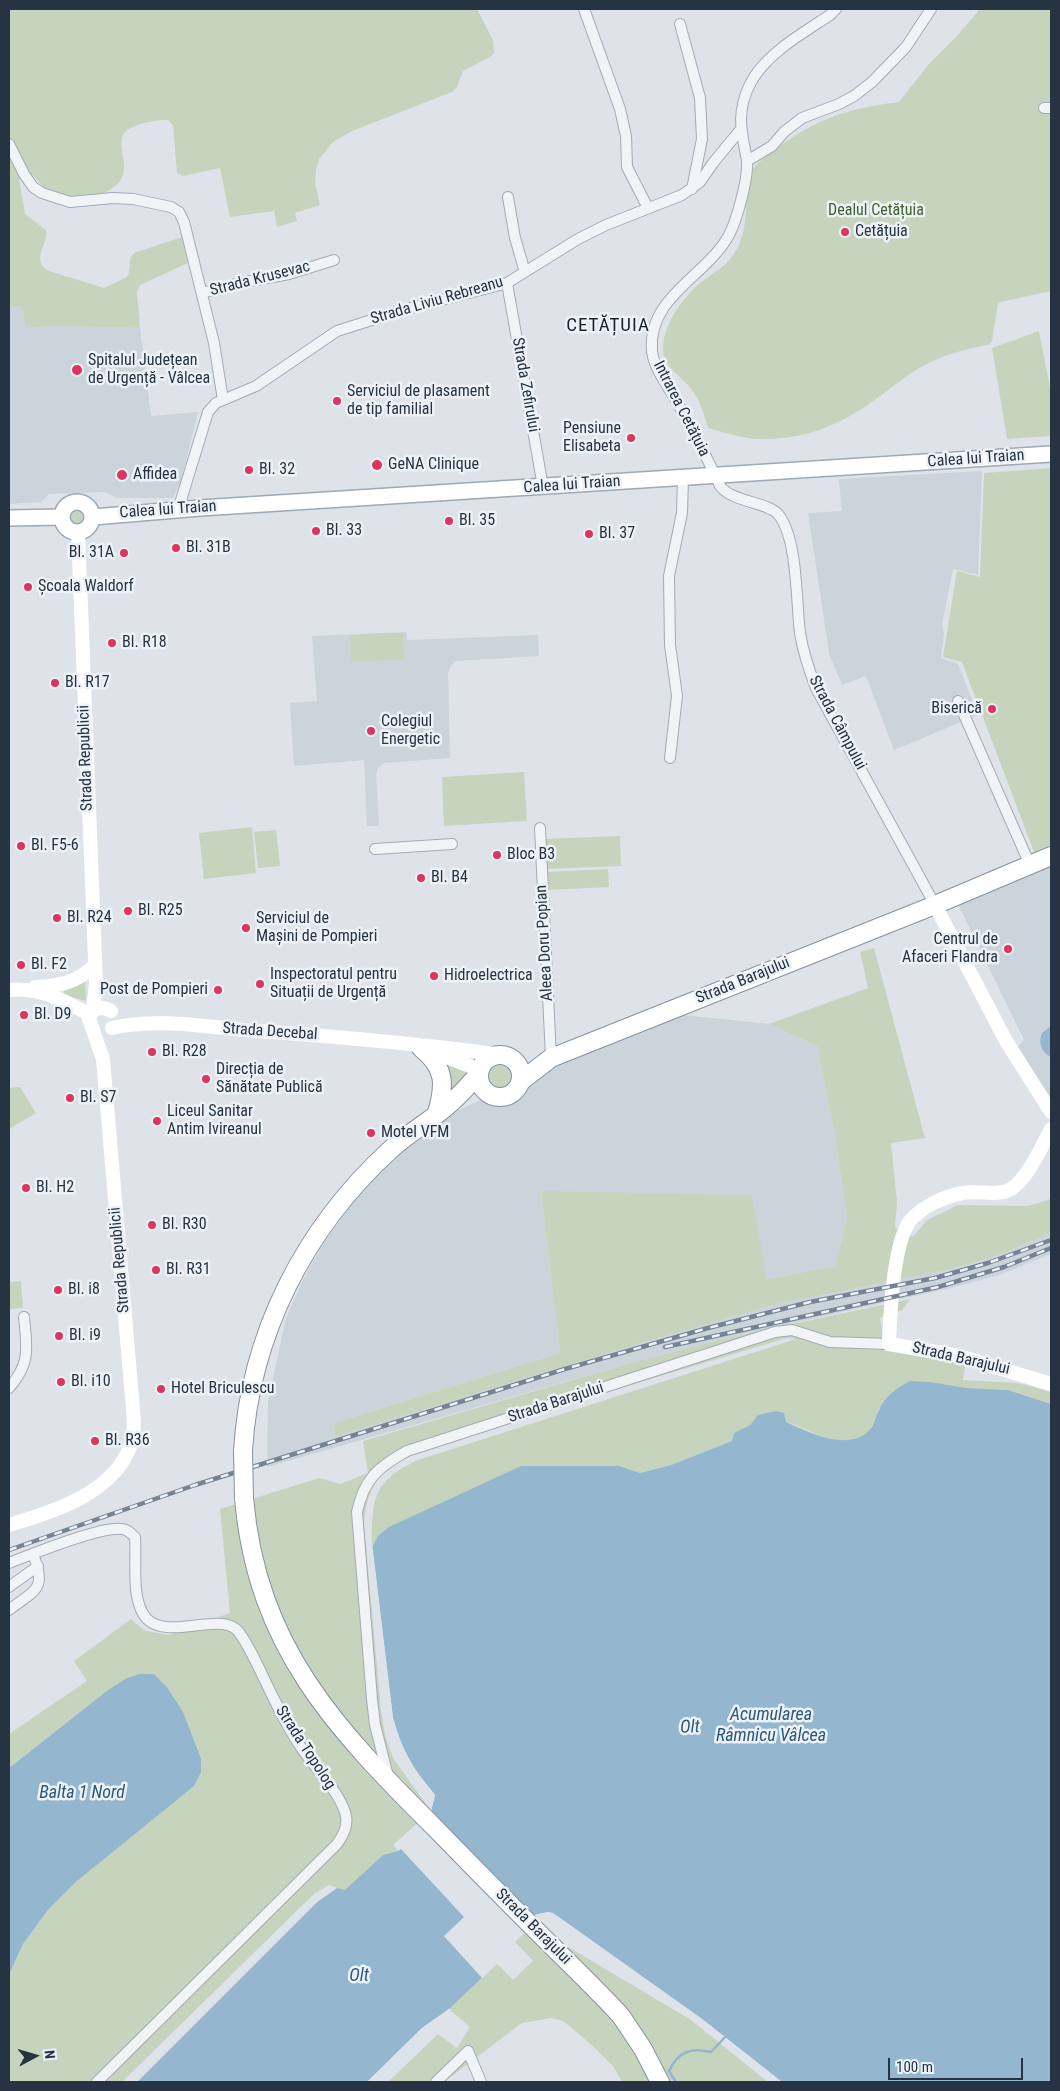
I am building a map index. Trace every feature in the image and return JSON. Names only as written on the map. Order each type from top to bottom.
[{"type":"highway","name":"Strada Barajului","points":[[521,1081],[551,1058],[935,905],[1051,856]]},
{"type":"highway","points":[[421,1048],[435,1061],[441,1074],[442,1110]]},
{"type":"highway","name":"Strada Barajului","points":[[506,1056],[551,1058]]},
{"type":"highway","points":[[506,1056],[519,1067],[521,1081],[510,1095],[495,1097],[484,1091],[479,1080],[479,1072],[488,1059],[506,1056]]},
{"type":"highway","name":"Strada Barajului","points":[[479,1072],[442,1110],[392,1148],[354,1186],[326,1220],[295,1269],[280,1300],[260,1351],[247,1408],[243,1451],[244,1498],[251,1546],[270,1614],[288,1652],[329,1714],[390,1784],[621,2016],[644,2049],[660,2082]]},
{"type":"highway","name":"Strada Barajului","points":[[442,1110],[470,1100],[495,1097]]},
{"type":"main road","name":"Calea lui Traian","points":[[93,517],[1051,454]]},
{"type":"main road","points":[[74,502],[80,502],[90,508],[93,517],[89,528],[78,532],[69,530],[62,517],[66,506],[74,502]]},
{"type":"main road","points":[[9,518],[62,517]]},
{"type":"street","points":[[584,9],[620,109],[626,136],[627,167],[648,208]]},
{"type":"street","name":"Intrarea Cetățuia","points":[[716,476],[661,375],[652,352],[652,340],[659,314],[666,304],[709,260],[729,236],[739,206],[747,161],[741,129],[742,110],[746,92],[754,77],[777,52],[830,16],[836,9]]},
{"type":"street","points":[[747,161],[772,146],[784,132],[802,118],[839,104],[854,96],[872,82],[906,47],[931,9]]},
{"type":"street","points":[[680,24],[700,98],[702,139],[692,189]]},
{"type":"street","name":"Strada Liviu Rebreanu","points":[[178,510],[208,412],[216,403],[256,386],[326,338],[352,325],[507,283],[578,239],[682,195],[700,182],[741,129]]},
{"type":"street","name":"Strada Krusevac","points":[[9,144],[33,187],[48,195],[70,202],[123,198],[171,207],[179,212],[184,222],[202,293],[240,283],[289,274],[334,260]]},
{"type":"street","points":[[508,197],[514,238],[525,272]]},
{"type":"street","name":"Strada Zefirului","points":[[507,283],[543,486]]},
{"type":"street","points":[[202,293],[216,352],[222,400]]},
{"type":"street","name":"Strada Câmpului","points":[[716,476],[720,486],[728,493],[776,512],[786,529],[791,545],[800,635],[807,664],[816,688],[935,905]]},
{"type":"street","name":"Intrarea Cetățuia","points":[[670,758],[678,696],[670,645],[669,576],[682,513],[683,478]]},
{"type":"street","name":"Strada Republicii","points":[[9,1525],[51,1512],[81,1496],[111,1476],[122,1463],[132,1440],[133,1409],[102,1054],[90,1023],[96,983],[78,532]]},
{"type":"street","points":[[958,701],[1030,865]]},
{"type":"street","name":"Aleea Doru Popian","points":[[540,828],[551,1058]]},
{"type":"street","points":[[375,849],[452,844]]},
{"type":"street","points":[[935,905],[1006,1041],[1051,1112]]},
{"type":"street","points":[[9,990],[68,984],[77,980],[95,965]]},
{"type":"street","name":"Strada Republicii","points":[[96,983],[111,1021],[102,1054]]},
{"type":"street","points":[[26,988],[55,997],[92,1013],[100,1008],[111,1021],[102,1033],[94,1030]]},
{"type":"street","name":"Strada Decebal","points":[[111,1021],[317,1035],[506,1056]]},
{"type":"street","name":"Strada Decebal","points":[[404,1044],[458,1060],[479,1072]]},
{"type":"street","points":[[889,1344],[890,1310],[895,1273],[903,1235],[910,1221],[926,1208],[952,1196],[974,1191],[1002,1192],[1013,1188],[1027,1170],[1051,1129]]},
{"type":"street","points":[[9,1388],[18,1378],[26,1362],[24,1317]]},
{"type":"street","name":"Strada Barajului","points":[[390,1784],[375,1724],[357,1512],[360,1498],[368,1482],[380,1466],[407,1451],[775,1332],[792,1330],[830,1342],[889,1344],[959,1356],[1051,1384]]},
{"type":"street","name":"Strada Topolog","points":[[9,1562],[103,1530],[122,1528],[128,1531],[135,1537],[138,1603],[148,1619],[168,1628],[225,1624],[235,1629],[243,1639],[302,1748],[345,1812],[347,1826],[337,1844],[97,2082]]},
{"type":"street","points":[[9,1610],[36,1590],[40,1581],[38,1566],[33,1554]]},
{"type":"street","points":[[9,1587],[38,1566]]},
{"type":"street","points":[[436,2082],[468,2051],[481,2082]]},
{"type":"shaded area","name":"Spitalul Județean de Urgență - Vâlcea","points":[[21,306],[26,328],[51,326],[140,328],[151,416],[198,412],[181,481],[173,498],[117,498],[105,492],[49,494],[41,502],[9,504],[9,307]]},
{"type":"shaded area","points":[[982,471],[978,575],[953,569],[942,624],[944,634],[941,658],[958,664],[978,715],[894,750],[866,676],[842,685],[829,653],[808,513],[842,511],[839,479]]},
{"type":"shaded area","name":"Colegiul Energetic","points":[[406,632],[407,640],[538,635],[539,656],[456,661],[448,673],[450,758],[384,763],[378,768],[376,774],[379,826],[367,826],[364,760],[294,766],[290,703],[317,701],[312,636]]},
{"type":"shaded area","points":[[1051,843],[1051,1102],[1017,1048],[1024,1040],[958,904],[1041,868],[1034,852]]},
{"type":"shaded area","points":[[683,1015],[769,1024],[817,1046],[835,1137],[847,1219],[835,1266],[767,1279],[541,1191],[560,1353],[334,1423],[335,1437],[628,1347],[774,1305],[950,1269],[994,1257],[1051,1233],[1051,1254],[999,1275],[955,1287],[718,1340],[634,1362],[267,1467],[268,1402],[286,1318],[303,1280],[325,1241],[358,1196],[408,1144],[452,1113],[573,1059]]},
{"type":"green space","points":[[9,9],[477,9],[493,40],[494,53],[463,71],[457,87],[452,92],[352,131],[333,142],[319,159],[316,170],[315,182],[320,205],[295,213],[297,221],[277,227],[274,211],[230,217],[220,168],[183,176],[177,173],[173,126],[168,120],[145,123],[132,127],[125,132],[122,137],[123,175],[120,181],[113,187],[98,196],[70,198],[47,190],[33,175],[19,179],[25,214],[46,230],[40,258],[43,267],[49,271],[104,288],[127,277],[134,253],[182,237],[188,263],[140,285],[137,292],[140,328],[51,326],[26,328],[21,306],[9,307]]},
{"type":"green space","name":"Dealul Cetățuia","points":[[980,9],[1051,9],[1051,291],[1001,302],[998,304],[992,341],[988,345],[954,353],[931,362],[911,373],[863,408],[821,429],[792,437],[753,439],[708,428],[702,408],[695,394],[674,372],[664,357],[663,342],[673,315],[685,299],[698,285],[719,270],[730,259],[737,248],[742,238],[747,194],[753,169],[761,160],[789,140],[818,123],[847,112],[899,102],[928,65]]},
{"type":"green space","points":[[1039,331],[1051,393],[1051,436],[1007,439],[992,348]]},
{"type":"green space","points":[[1051,468],[1051,844],[1034,852],[962,662],[943,657],[957,571],[980,577],[984,473]]},
{"type":"green space","points":[[77,508],[85,513],[86,517],[81,525],[77,526],[69,521],[68,517],[73,509]]},
{"type":"green space","points":[[403,633],[404,659],[351,662],[350,635]]},
{"type":"green space","points":[[524,772],[527,821],[444,826],[442,777]]},
{"type":"green space","points":[[252,827],[256,873],[204,879],[199,833]]},
{"type":"green space","points":[[276,830],[280,866],[258,868],[254,832]]},
{"type":"green space","points":[[620,836],[621,866],[545,869],[544,839]]},
{"type":"green space","points":[[608,869],[609,887],[548,890],[547,872]]},
{"type":"green space","points":[[874,948],[925,1138],[891,1143],[897,1202],[895,1228],[913,1237],[927,1220],[958,1205],[1028,1206],[1051,1199],[1051,1233],[994,1257],[950,1269],[774,1305],[628,1347],[335,1437],[334,1423],[560,1353],[541,1191],[752,1195],[767,1279],[835,1266],[847,1219],[835,1137],[817,1046],[769,1024],[868,988],[860,952]]},
{"type":"green space","points":[[85,981],[86,1001],[64,995],[64,989]]},
{"type":"green space","points":[[439,1060],[470,1071],[459,1086],[447,1094]]},
{"type":"green space","points":[[500,1062],[510,1066],[514,1076],[510,1086],[500,1090],[490,1086],[486,1076],[490,1066]]},
{"type":"green space","points":[[20,1087],[36,1113],[9,1129],[9,1088]]},
{"type":"green space","points":[[21,1281],[23,1308],[9,1309],[9,1282]]},
{"type":"green space","points":[[910,1299],[902,1310],[880,1318],[885,1348],[966,1362],[963,1380],[1018,1383],[1051,1392],[1051,1404],[1008,1390],[949,1385],[879,1408],[874,1424],[866,1435],[853,1440],[843,1441],[823,1436],[784,1421],[758,1415],[750,1425],[734,1433],[732,1441],[671,1465],[640,1473],[619,1466],[521,1466],[378,1536],[372,1547],[374,1504],[383,1484],[391,1476],[418,1460],[796,1339],[787,1338],[594,1396],[420,1452],[396,1463],[387,1470],[373,1487],[369,1497],[364,1524],[381,1710],[385,1735],[393,1758],[431,1811],[393,1845],[398,1851],[383,1855],[345,1891],[329,1885],[315,1893],[122,2082],[9,2082],[9,1975],[23,1944],[48,1910],[77,1881],[183,1712],[167,1687],[154,1674],[108,1690],[9,1768],[9,1734],[87,1681],[74,1661],[131,1619],[145,1631],[169,1635],[230,1613],[220,1509],[319,1478],[340,1484],[368,1473],[363,1441],[634,1362],[718,1340]]},
{"type":"green space","points":[[535,1923],[555,1939],[691,2020],[768,2082],[622,2082],[613,2066],[593,2046],[563,2021],[551,2018],[522,2023],[444,2082],[388,2082],[438,2034],[457,2048],[470,2027],[449,2009],[497,1964],[513,1980],[533,1961],[515,1942]]},
{"type":"water","points":[[1051,1026],[1051,1057],[1041,1047],[1040,1040],[1042,1033]]},
{"type":"water","name":"Acumularea Râmnicu Vâlcea","points":[[910,1381],[967,1388],[1008,1390],[1051,1404],[1051,2082],[782,2082],[702,2019],[553,1913],[548,1912],[534,1915],[472,1856],[431,1811],[435,1795],[409,1759],[393,1718],[372,1547],[378,1536],[389,1527],[521,1466],[619,1466],[640,1473],[671,1465],[732,1441],[734,1433],[750,1425],[758,1415],[776,1411],[784,1413],[786,1422],[818,1436],[842,1440],[854,1439],[864,1435],[872,1427],[878,1412],[888,1397]]},
{"type":"water","name":"Balta 1 Nord","points":[[140,1674],[154,1674],[167,1687],[183,1712],[201,1759],[201,1772],[194,1786],[77,1881],[48,1910],[23,1944],[9,1975],[9,1768],[108,1690],[127,1678]]},
{"type":"water","name":"Olt","points":[[401,1849],[464,1917],[444,1936],[482,1978],[449,2009],[422,2028],[367,2082],[137,2082],[317,1902],[337,1888],[345,1890],[383,1855]]},
{"type":"pier","points":[[372,1542],[393,1718],[400,1741],[413,1767],[435,1795],[431,1811],[429,1808],[432,1795],[411,1769],[397,1742],[390,1718],[369,1547]]},
{"type":"pier","points":[[334,1887],[337,1888],[317,1902],[137,2082],[134,2082],[315,1901]]},
{"type":"pier","points":[[548,1912],[553,1913],[702,2019],[782,2082],[778,2082],[701,2021],[552,1916],[536,1917],[534,1915]]},
{"type":"pier","points":[[449,2009],[451,2010],[423,2030],[370,2082],[367,2082],[422,2028]]},
{"type":"waterway","points":[[676,2082],[669,2071],[676,2059],[686,2052],[697,2050],[711,2052],[727,2035]]},
{"type":"railway","points":[[9,1550],[195,1485],[565,1369],[708,1328],[810,1302],[935,1278],[988,1263],[1051,1240]]},
{"type":"railway","points":[[665,1347],[938,1287],[1004,1267],[1051,1248]]},
{"type":"place","name":"Cetățuia","points":[[845,232]]},
{"type":"place","name":"Spitalul Județean de Urgență - Vâlcea","points":[[77,370]]},
{"type":"place","name":"Serviciul de plasament de tip familial","points":[[337,401]]},
{"type":"place","name":"Pensiune Elisabeta","points":[[631,438]]},
{"type":"place","name":"GeNA Clinique","points":[[377,465]]},
{"type":"place","name":"Bl. 32","points":[[249,470]]},
{"type":"place","name":"Affidea","points":[[122,475]]},
{"type":"place","name":"Bl. 35","points":[[449,521]]},
{"type":"place","name":"Bl. 33","points":[[316,531]]},
{"type":"place","name":"Bl. 37","points":[[589,534]]},
{"type":"place","name":"Bl. 31B","points":[[176,548]]},
{"type":"place","name":"Bl. 31A","points":[[124,553]]},
{"type":"place","name":"Școala Waldorf","points":[[28,587]]},
{"type":"place","name":"Bl. R18","points":[[112,643]]},
{"type":"place","name":"Bl. R17","points":[[55,683]]},
{"type":"place","name":"Biserică","points":[[992,709]]},
{"type":"place","name":"Colegiul Energetic","points":[[371,731]]},
{"type":"place","name":"Bl. F5-6","points":[[21,846]]},
{"type":"place","name":"Bloc B3","points":[[497,855]]},
{"type":"place","name":"Bl. B4","points":[[421,878]]},
{"type":"place","name":"Bl. R25","points":[[128,911]]},
{"type":"place","name":"Bl. R24","points":[[57,918]]},
{"type":"place","name":"Serviciul de Mașini de Pompieri","points":[[246,928]]},
{"type":"place","name":"Centrul de Afaceri Flandra","points":[[1008,949]]},
{"type":"place","name":"Bl. F2","points":[[21,965]]},
{"type":"place","name":"Hidroelectrica","points":[[434,976]]},
{"type":"place","name":"Inspectoratul pentru Situații de Urgență","points":[[260,984]]},
{"type":"place","name":"Post de Pompieri","points":[[218,990]]},
{"type":"place","name":"Bl. D9","points":[[24,1015]]},
{"type":"place","name":"Bl. R28","points":[[152,1052]]},
{"type":"place","name":"Direcția de Sănătate Publică","points":[[206,1079]]},
{"type":"place","name":"Bl. S7","points":[[70,1098]]},
{"type":"place","name":"Liceul Sanitar Antim Ivireanul","points":[[157,1121]]},
{"type":"place","name":"Motel VFM","points":[[371,1133]]},
{"type":"place","name":"Bl. H2","points":[[26,1188]]},
{"type":"place","name":"Bl. R30","points":[[152,1225]]},
{"type":"place","name":"Bl. R31","points":[[156,1270]]},
{"type":"place","name":"Bl. i8","points":[[58,1290]]},
{"type":"place","name":"Bl. i9","points":[[59,1336]]},
{"type":"place","name":"Bl. i10","points":[[61,1382]]},
{"type":"place","name":"Hotel Briculescu","points":[[161,1389]]},
{"type":"place","name":"Bl. R36","points":[[95,1441]]},
{"type":"district","name":"CETĂȚUIA","points":[[608,326]]}]
